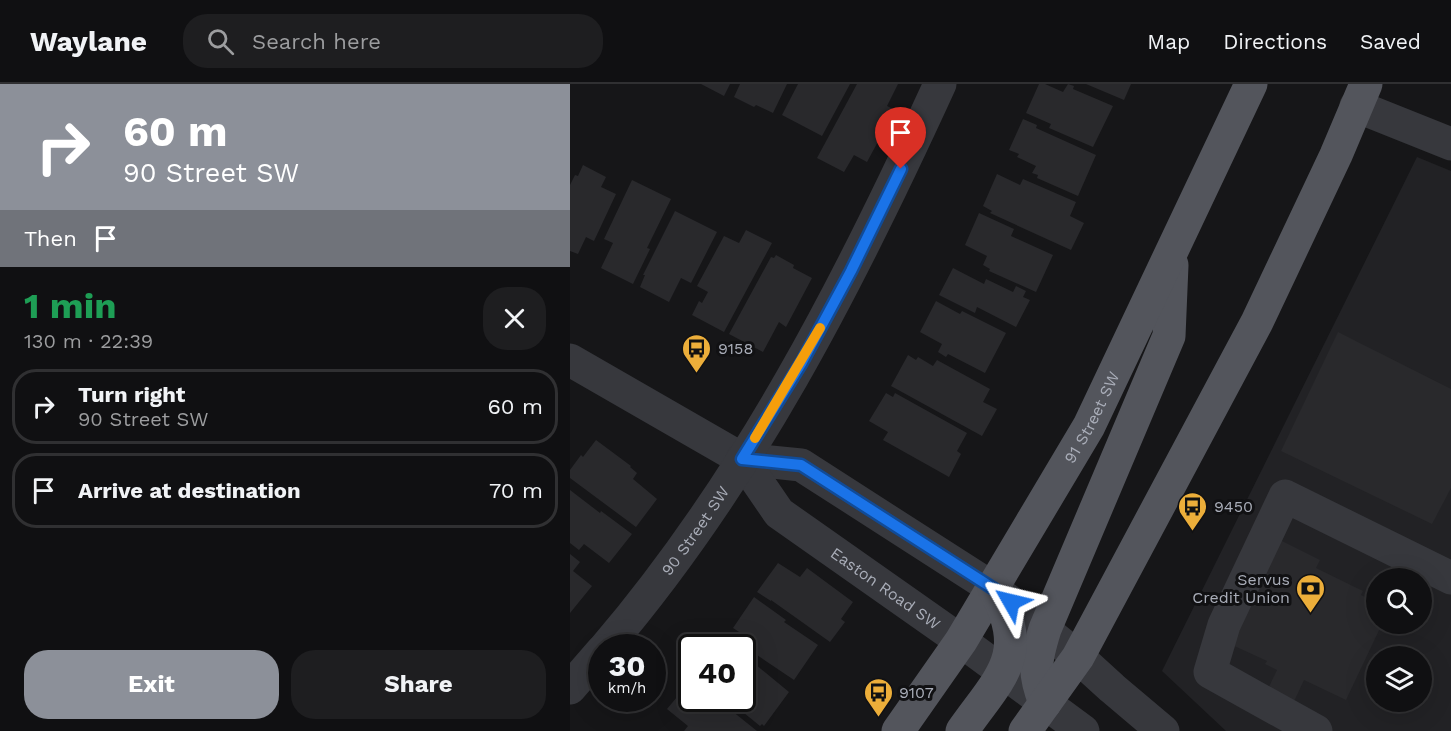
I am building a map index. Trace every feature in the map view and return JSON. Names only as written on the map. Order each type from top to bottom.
[{"type":"main road","name":"91 Street SW","points":[[898,731],[994,589],[1089,426],[1173,253],[1251,84]]},
{"type":"main road","points":[[1025,731],[1078,657],[1257,322],[1336,155],[1357,91]]},
{"type":"main road","points":[[1045,703],[1035,670],[1045,630],[1169,336],[1173,253]]},
{"type":"main road","points":[[962,731],[1003,672],[1010,655],[1011,634],[1006,611],[994,589]]},
{"type":"street","name":"90 Street SW","points":[[615,634],[712,509],[802,362],[851,271],[940,84]]},
{"type":"street","points":[[1357,91],[1451,144]]},
{"type":"street","name":"Easton Road SW","points":[[570,360],[742,459],[801,465],[994,589],[1078,657],[1163,731]]},
{"type":"street","name":"Easton Road SW","points":[[742,459],[779,513],[961,641],[1083,731]]},
{"type":"street","points":[[1316,731],[1210,672],[1224,625],[1285,496],[1451,578]]},
{"type":"street","points":[[570,688],[588,667]]},
{"type":"shaded area","points":[[1417,157],[1451,171],[1451,731],[1226,731],[1162,671]]},
{"type":"building","points":[[701,84],[730,84],[724,96]]},
{"type":"building","points":[[740,84],[787,84],[773,113],[734,97]]},
{"type":"building","points":[[798,84],[850,84],[822,136],[782,115]]},
{"type":"building","points":[[857,84],[898,84],[887,106],[895,110],[867,162],[854,155],[844,172],[817,158]]},
{"type":"building","points":[[1039,84],[1045,84],[1063,92],[1068,84],[1074,86],[1073,89],[1113,106],[1093,147],[1049,128],[1051,124],[1026,113]]},
{"type":"building","points":[[1086,84],[1131,84],[1124,100]]},
{"type":"building","points":[[1023,119],[1037,125],[1036,128],[1096,155],[1078,196],[1037,178],[1038,175],[1032,173],[1036,166],[1017,157],[1019,154],[1009,150]]},
{"type":"building","points":[[583,165],[606,177],[601,187],[616,194],[594,241],[586,237],[578,254],[570,251],[570,185],[575,175],[578,176]]},
{"type":"building","points":[[997,174],[1020,185],[1023,179],[1076,202],[1070,216],[1084,223],[1071,250],[990,213],[992,211],[983,206]]},
{"type":"building","points":[[632,180],[671,199],[647,248],[650,249],[633,284],[601,268],[613,243],[604,239]]},
{"type":"building","points":[[675,211],[717,232],[691,283],[681,278],[669,302],[640,287],[645,275],[643,275]]},
{"type":"building","points":[[979,213],[1014,229],[1011,236],[1053,255],[1036,292],[989,271],[990,269],[983,265],[987,256],[965,245]]},
{"type":"building","points":[[746,230],[772,243],[724,332],[692,315],[699,301],[702,303],[708,292],[697,286],[724,236],[739,243]]},
{"type":"building","points":[[776,255],[794,265],[793,268],[812,278],[786,327],[779,322],[763,352],[729,334],[771,257],[774,258]]},
{"type":"building","points":[[953,268],[984,284],[986,279],[1013,292],[1016,286],[1026,291],[1023,297],[1030,300],[1016,327],[977,307],[975,313],[939,295]]},
{"type":"building","points":[[936,301],[960,314],[962,311],[1006,333],[985,373],[948,354],[946,357],[938,352],[942,344],[920,332]]},
{"type":"building","points":[[1338,332],[1451,389],[1451,488],[1432,524],[1281,451]]},
{"type":"building","points":[[908,355],[916,360],[918,357],[933,366],[937,360],[990,389],[983,402],[997,409],[982,436],[891,386]]},
{"type":"building","points":[[886,393],[893,397],[895,393],[967,433],[957,451],[961,454],[949,477],[883,440],[888,432],[869,421]]},
{"type":"building","points":[[596,440],[631,466],[637,473],[633,479],[657,499],[636,527],[570,478],[570,470]]},
{"type":"building","points":[[570,490],[632,534],[609,563],[584,544],[579,550],[570,543]]},
{"type":"building","name":"Servus Credit Union","points":[[1280,540],[1320,560],[1316,568],[1363,591],[1361,595],[1366,598],[1366,634],[1377,634],[1372,646],[1366,646],[1366,658],[1346,700],[1304,680],[1291,708],[1265,695],[1277,670],[1265,664],[1267,661],[1230,644]]},
{"type":"building","points":[[570,554],[580,562],[573,571],[592,586],[570,613]]},
{"type":"building","points":[[778,563],[800,577],[807,568],[853,602],[841,619],[845,622],[830,642],[757,592]]},
{"type":"building","points":[[754,597],[786,620],[784,622],[818,645],[794,680],[756,654],[756,634],[742,634],[733,628]]},
{"type":"building","points":[[756,665],[789,692],[764,726],[762,724],[760,726],[743,712],[756,712]]},
{"type":"building","points":[[678,696],[678,712],[733,712],[757,731],[684,731],[688,726],[667,709]]},
{"type":"slow traffic","points":[[755,438],[802,362],[820,328]]},
{"type":"place","name":"9158","points":[[697,374]]},
{"type":"place","name":"9450","points":[[1193,532]]},
{"type":"place","name":"Servus Credit Union","points":[[1311,614]]},
{"type":"place","name":"9107","points":[[878,718]]},
{"type":"route","points":[[901,169],[851,271],[802,362],[742,459],[801,465],[1011,602]]}]
